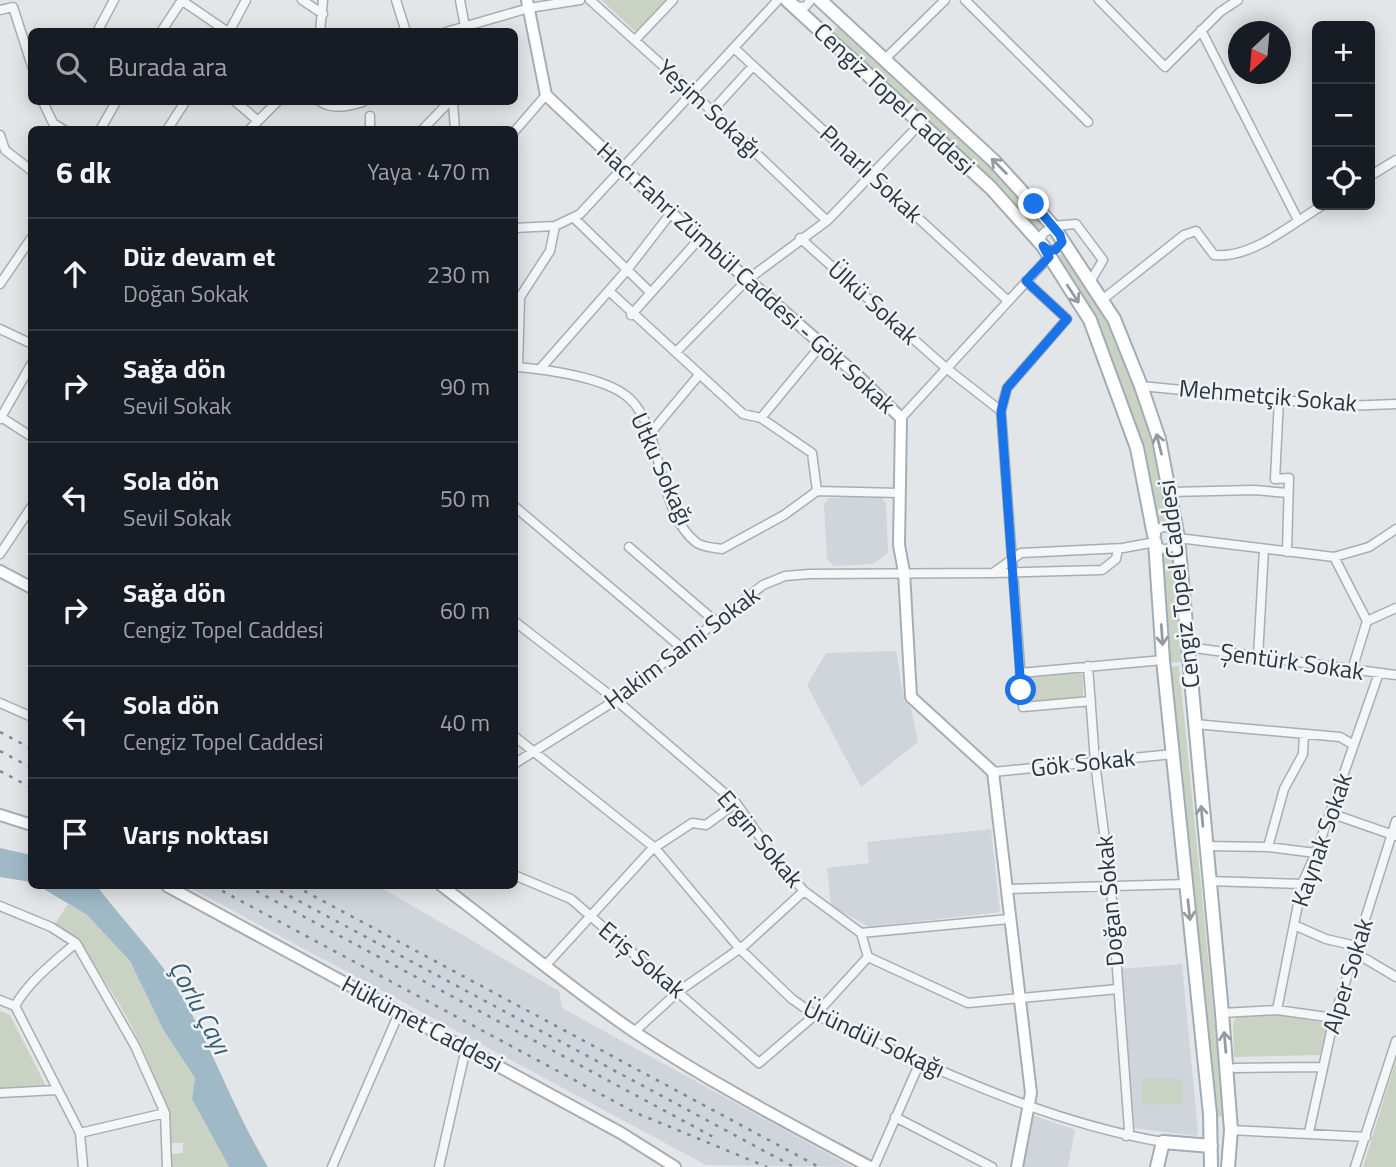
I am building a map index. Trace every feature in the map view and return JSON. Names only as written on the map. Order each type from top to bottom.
[{"type":"main road","name":"Cengiz Topel Caddesi","points":[[820,0],[994,161],[1057,230],[1114,319],[1141,386],[1159,439],[1178,538],[1222,1013],[1231,1132],[1228,1167]]},
{"type":"main road","name":"Cengiz Topel Caddesi","points":[[791,2],[991,188],[1046,251],[1090,320],[1137,448],[1155,539],[1163,660],[1210,1114],[1211,1167]]},
{"type":"main road","points":[[1231,1132],[1237,1167]]},
{"type":"main road","points":[[1157,1167],[1163,1142],[1210,1146]]},
{"type":"street","points":[[99,28],[114,0]]},
{"type":"street","points":[[164,28],[181,0],[222,28]]},
{"type":"street","points":[[230,28],[246,0]]},
{"type":"street","points":[[302,0],[323,14]]},
{"type":"street","points":[[321,28],[323,0]]},
{"type":"street","points":[[396,0],[405,28]]},
{"type":"street","points":[[460,0],[465,28]]},
{"type":"street","points":[[468,28],[528,4],[580,0]]},
{"type":"street","name":"Yeşim Sokağı","points":[[590,0],[694,93],[826,220]]},
{"type":"street","points":[[518,228],[555,226],[574,218],[624,168],[778,0]]},
{"type":"street","points":[[791,2],[805,7],[811,0]]},
{"type":"street","points":[[884,60],[945,0]]},
{"type":"street","points":[[965,0],[1088,122]]},
{"type":"street","points":[[1099,0],[1165,67],[1201,30],[1238,0]]},
{"type":"street","points":[[635,40],[671,1]]},
{"type":"street","points":[[518,128],[546,96],[528,4]]},
{"type":"street","points":[[0,10],[13,7],[28,54]]},
{"type":"street","points":[[1201,30],[1298,220]]},
{"type":"street","name":"Pınarlı Sokak","points":[[734,48],[1007,300]]},
{"type":"street","points":[[712,111],[754,66]]},
{"type":"street","name":"Hacı Fahri Zümbül Caddesi - Gök Sokak","points":[[546,96],[671,213],[822,344],[901,418],[899,545],[904,572],[911,697],[993,772]]},
{"type":"street","points":[[44,105],[53,123],[58,126]]},
{"type":"street","points":[[102,126],[114,105]]},
{"type":"street","points":[[170,126],[183,105]]},
{"type":"street","points":[[240,105],[257,120]]},
{"type":"street","points":[[252,126],[274,105]]},
{"type":"street","points":[[326,105],[352,105]]},
{"type":"street","points":[[426,126],[448,105]]},
{"type":"street","points":[[451,105],[454,126]]},
{"type":"street","points":[[370,116],[370,126]]},
{"type":"street","points":[[676,352],[747,280],[826,220],[920,124]]},
{"type":"street","points":[[0,135],[5,150],[28,168]]},
{"type":"street","points":[[1375,173],[1396,160]]},
{"type":"street","points":[[1102,300],[1184,235],[1196,231],[1214,255],[1230,257],[1315,210]]},
{"type":"street","points":[[540,369],[627,271],[671,213]]},
{"type":"street","points":[[574,218],[651,293]]},
{"type":"street","points":[[1046,251],[1042,236],[1046,232],[1076,224],[1103,260],[1090,282]]},
{"type":"street","name":"Utku Sokağı","points":[[518,332],[520,297],[550,251],[555,226]]},
{"type":"street","points":[[901,418],[1026,281],[1046,251],[1058,248],[1057,230]]},
{"type":"street","points":[[631,314],[700,238]]},
{"type":"street","name":"Ülkü Sokak","points":[[800,238],[947,368]]},
{"type":"street","points":[[0,284],[28,243]]},
{"type":"street","points":[[1026,281],[1067,319],[1007,388],[1001,411],[1023,707],[1091,701]]},
{"type":"street","points":[[609,292],[743,414],[761,418],[812,453],[817,491],[898,493]]},
{"type":"street","points":[[0,329],[28,342]]},
{"type":"street","points":[[761,418],[822,344]]},
{"type":"street","name":"Utku Sokağı","points":[[518,368],[540,369],[606,384],[631,399],[644,420],[679,520],[697,543],[722,550],[784,515],[817,491]]},
{"type":"street","points":[[947,368],[1001,411]]},
{"type":"street","points":[[28,370],[1,418],[28,435]]},
{"type":"street","points":[[648,436],[699,374]]},
{"type":"street","name":"Mehmetçik Sokak","points":[[1141,386],[1345,406],[1396,404]]},
{"type":"street","points":[[1279,399],[1275,479],[1289,478],[1287,552]]},
{"type":"street","points":[[1170,492],[1254,490],[1288,493]]},
{"type":"street","points":[[518,509],[682,648]]},
{"type":"street","points":[[0,554],[28,512]]},
{"type":"street","points":[[993,573],[1021,553],[1118,549],[1155,539],[1166,527],[1172,529],[1178,538],[1334,557],[1369,547],[1396,529]]},
{"type":"street","points":[[1155,539],[1167,549],[1178,538]]},
{"type":"street","points":[[629,547],[716,622]]},
{"type":"street","name":"Hakim Sami Sokak","points":[[518,762],[616,701],[763,585],[785,576],[1102,570],[1116,559],[1118,549]]},
{"type":"street","points":[[1258,657],[1264,549]]},
{"type":"street","points":[[1334,557],[1354,601],[1367,621]]},
{"type":"street","points":[[0,570],[28,586]]},
{"type":"street","points":[[1352,670],[1367,621],[1396,608]]},
{"type":"street","name":"Ergin Sokak","points":[[518,624],[616,701],[736,803],[772,854],[804,891],[861,933]]},
{"type":"street","name":"Şentürk Sokak","points":[[1187,647],[1396,675]]},
{"type":"street","points":[[1020,673],[1163,660]]},
{"type":"street","name":"Doğan Sokak","points":[[1088,666],[1111,888],[1129,1130],[1126,1136]]},
{"type":"street","name":"Kaynak Sokak","points":[[1278,1010],[1302,884],[1316,853],[1379,673]]},
{"type":"street","points":[[0,703],[28,715]]},
{"type":"street","points":[[1195,724],[1340,737],[1354,745]]},
{"type":"street","points":[[1268,846],[1284,789],[1303,754],[1304,734]]},
{"type":"street","name":"Üründül Sokağı","points":[[518,739],[537,751],[655,848],[740,949],[792,999],[815,1015],[1027,1107],[1126,1136],[1163,1142]]},
{"type":"street","name":"Gök Sokak","points":[[993,772],[1173,754]]},
{"type":"street","points":[[993,772],[1031,1093],[1017,1167]]},
{"type":"street","points":[[545,967],[655,848],[692,823],[706,825],[736,803]]},
{"type":"street","points":[[1330,813],[1394,836]]},
{"type":"street","points":[[0,814],[28,824]]},
{"type":"street","name":"Alper Sokak","points":[[1309,1132],[1334,1018],[1394,836],[1396,821]]},
{"type":"street","points":[[1205,846],[1268,846],[1316,853]]},
{"type":"street","name":"Eriş Sokak","points":[[518,877],[571,899],[679,990],[759,1063],[815,1015]]},
{"type":"street","points":[[1208,881],[1302,884]]},
{"type":"street","points":[[1006,889],[1186,884]]},
{"type":"street","name":"Hükümet Caddesi","points":[[172,889],[621,1133],[676,1167]]},
{"type":"street","points":[[446,889],[634,1032],[695,1071],[872,1167],[920,1062]]},
{"type":"street","points":[[634,1032],[679,990],[740,949],[804,891]]},
{"type":"street","points":[[0,905],[51,927],[76,943],[135,1046],[165,1113],[167,1167]]},
{"type":"street","points":[[1009,919],[861,933],[868,957],[968,1003],[1118,989]]},
{"type":"street","points":[[1294,925],[1355,949],[1396,977]]},
{"type":"street","points":[[15,1006],[22,994],[51,964],[76,943]]},
{"type":"street","points":[[815,1015],[868,957]]},
{"type":"street","points":[[0,1000],[15,1006],[80,1133],[83,1167]]},
{"type":"street","points":[[1222,1013],[1278,1010],[1334,1018]]},
{"type":"street","points":[[332,1167],[399,1013]]},
{"type":"street","points":[[1355,1167],[1396,1041]]},
{"type":"street","points":[[439,1167],[466,1048]]},
{"type":"street","points":[[1235,1068],[1322,1067]]},
{"type":"street","points":[[0,1093],[57,1090]]},
{"type":"street","points":[[80,1133],[165,1113]]},
{"type":"street","points":[[895,1117],[992,1167]]},
{"type":"street","points":[[1231,1132],[1309,1132],[1366,1137]]},
{"type":"shaded area","points":[[880,496],[886,503],[888,553],[873,564],[834,566],[827,559],[824,504],[829,498]]},
{"type":"shaded area","points":[[896,651],[904,701],[911,707],[918,742],[861,787],[807,685],[826,653]]},
{"type":"shaded area","points":[[991,829],[1000,912],[869,927],[831,906],[827,868],[869,863],[867,842]]},
{"type":"shaded area","points":[[193,889],[383,889],[559,991],[562,1008],[852,1167],[706,1165]]},
{"type":"shaded area","points":[[1182,964],[1197,1136],[1133,1128],[1120,969]]},
{"type":"shaded area","points":[[1032,1115],[1075,1130],[1068,1167],[1021,1167]]},
{"type":"green space","points":[[601,0],[664,0],[665,1],[636,32]]},
{"type":"green space","points":[[839,25],[1011,186],[1045,226],[1037,232],[831,33]]},
{"type":"green space","points":[[1066,250],[1104,312],[1133,380],[1153,451],[1168,522],[1157,524],[1140,440],[1128,401],[1109,355],[1057,257]]},
{"type":"green space","points":[[1173,551],[1181,662],[1170,663],[1160,552]]},
{"type":"green space","points":[[1179,666],[1224,1116],[1212,1118],[1167,667]]},
{"type":"green space","points":[[1078,670],[1083,675],[1083,698],[1028,701],[1024,677],[1026,675]]},
{"type":"green space","points":[[68,904],[87,915],[130,961],[164,1031],[195,1078],[192,1099],[229,1167],[172,1167],[171,1154],[183,1153],[183,1143],[171,1143],[167,1117],[146,1055],[113,993],[74,942],[55,924]]},
{"type":"green space","points":[[0,1011],[10,1015],[46,1086],[0,1088]]},
{"type":"green space","points":[[1277,1013],[1322,1023],[1328,1029],[1320,1055],[1234,1057],[1233,1023],[1238,1014]]},
{"type":"green space","points":[[1396,1060],[1396,1167],[1363,1167]]},
{"type":"green space","points":[[1142,1079],[1182,1079],[1183,1104],[1142,1105]]},
{"type":"water","points":[[0,848],[28,854],[28,882],[0,877]]},
{"type":"water","points":[[44,889],[98,889],[145,945],[185,1002],[268,1167],[229,1167],[192,1099],[195,1078],[164,1031],[130,961],[87,915]]},
{"type":"railway","points":[[0,732],[28,747]]},
{"type":"railway","points":[[0,751],[28,766]]},
{"type":"railway","points":[[0,771],[28,786]]},
{"type":"railway","points":[[219,889],[634,1112],[767,1167]]},
{"type":"railway","points":[[253,889],[717,1139]]},
{"type":"railway","points":[[277,889],[794,1167]]},
{"type":"railway","points":[[301,889],[819,1167]]},
{"type":"route","points":[[1021,690],[1001,411],[1007,388],[1067,319],[1026,281],[1049,257],[1043,246],[1052,251],[1062,242],[1054,226],[1034,204]]},
{"type":"water label","name":"Çorlu Çayı","points":[[200,1007]]}]
